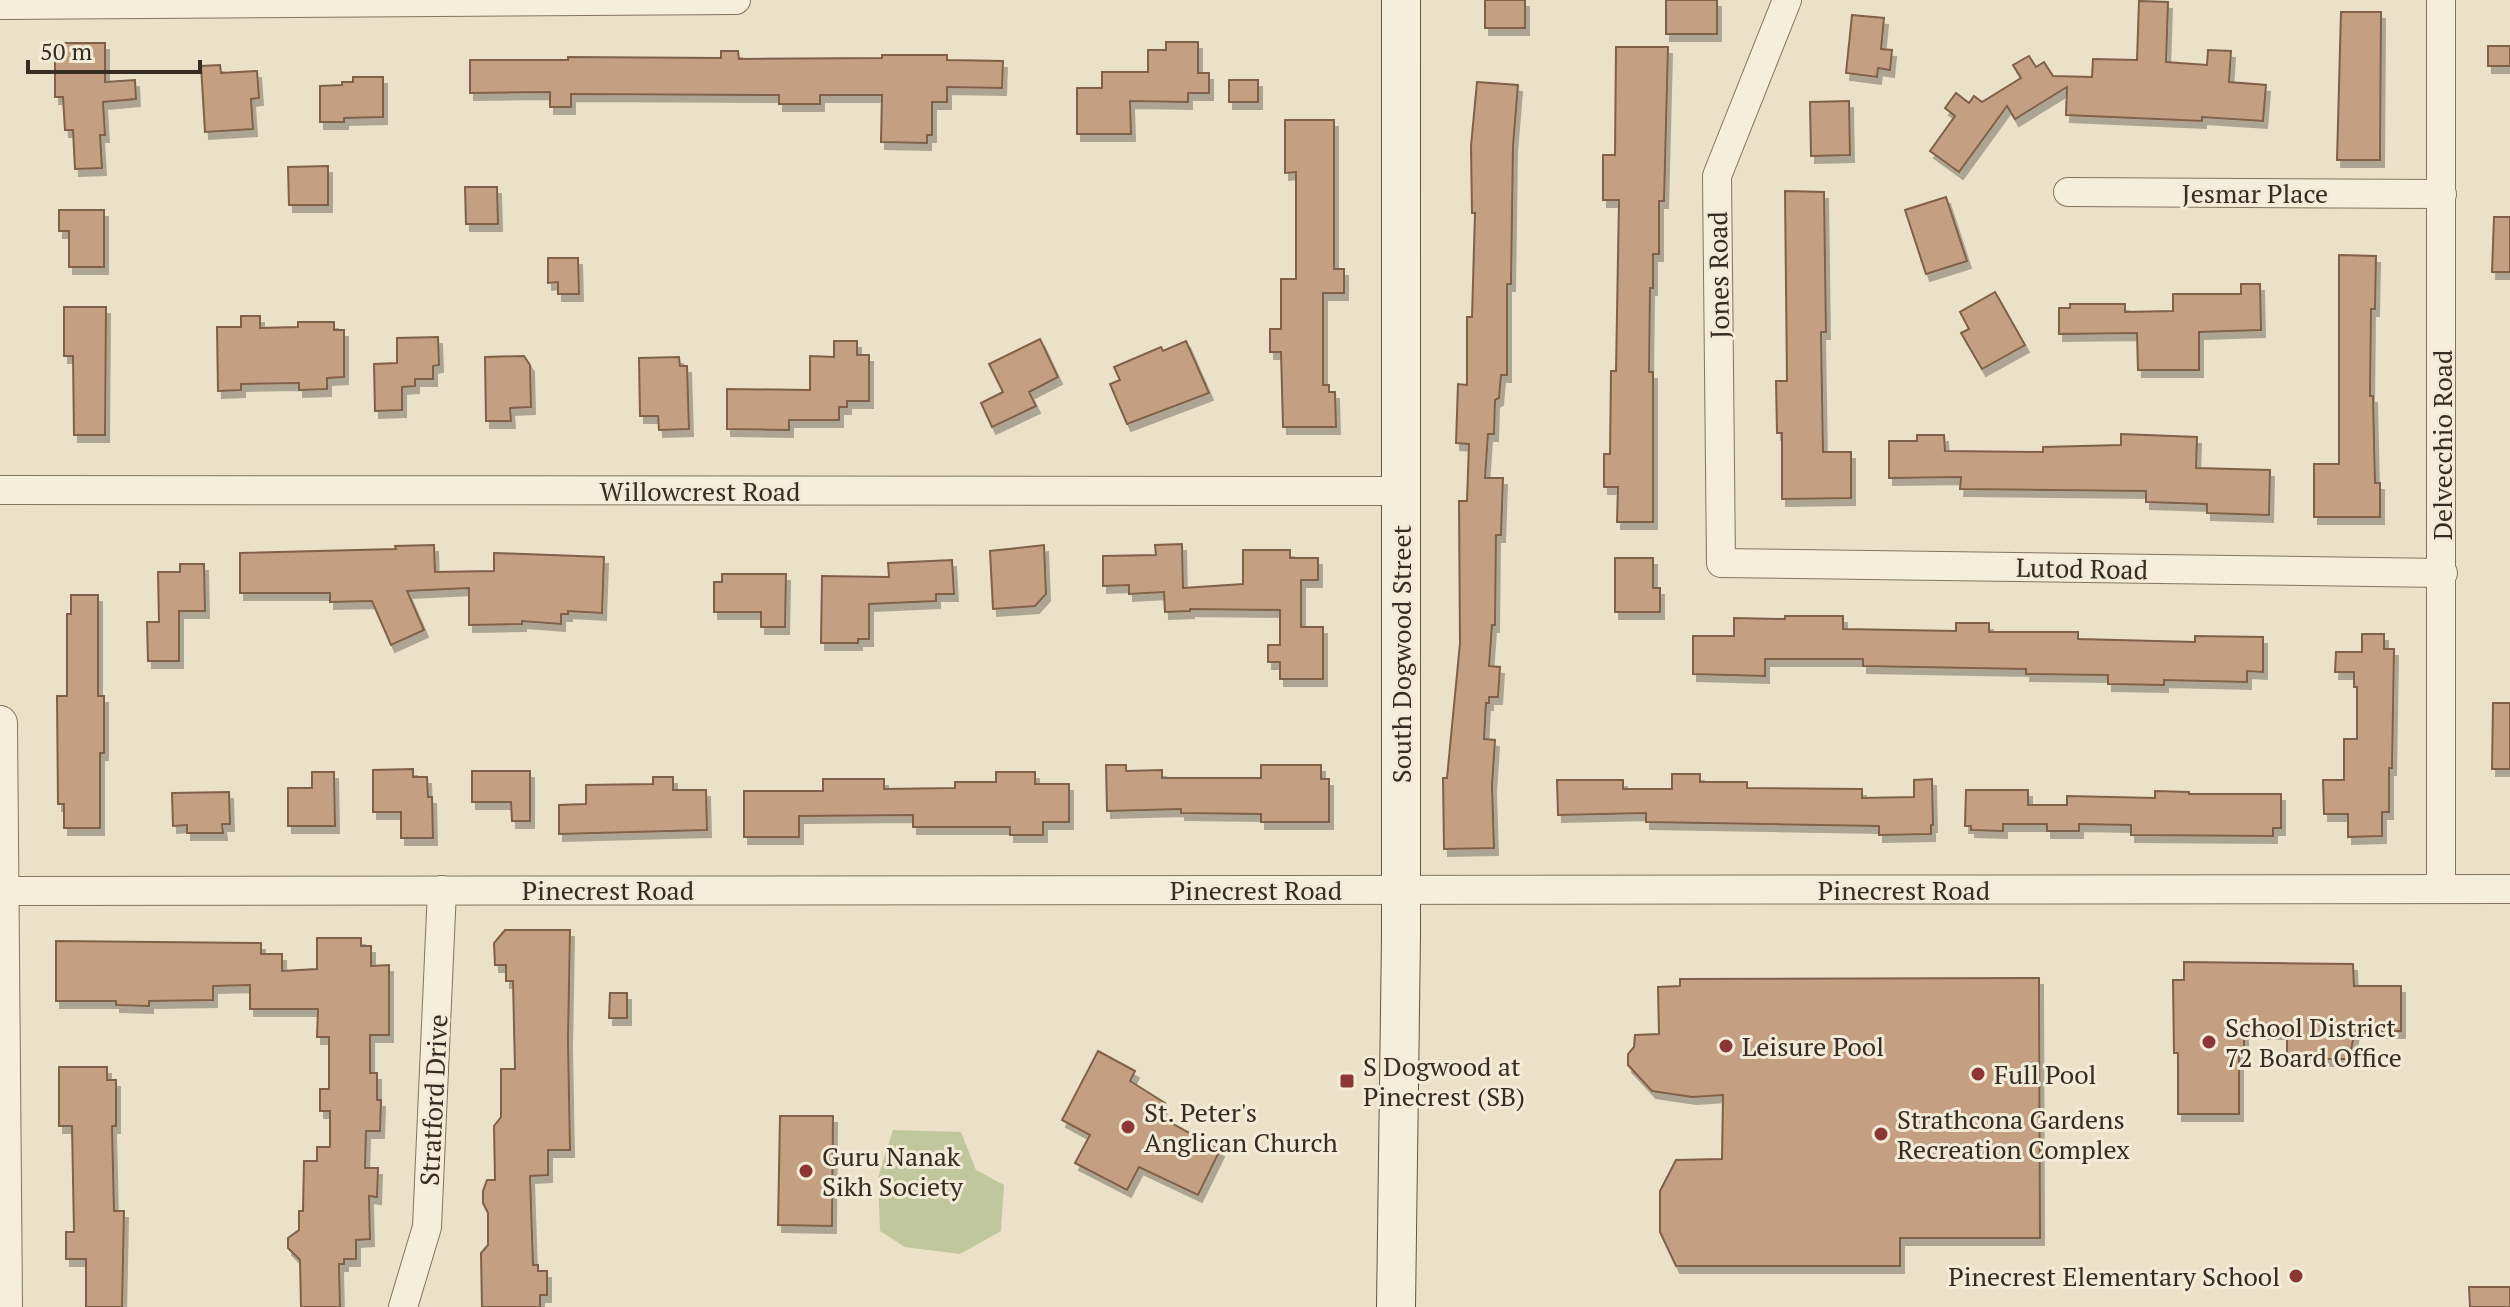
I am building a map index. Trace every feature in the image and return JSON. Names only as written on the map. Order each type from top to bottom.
[{"type":"main road","name":"South Dogwood Street","points":[[1396,1307],[1401,890],[1401,0]]},
{"type":"street","points":[[0,5],[736,0]]},
{"type":"street","name":"Jones Road","points":[[1721,563],[1717,176],[1787,0]]},
{"type":"street","name":"Delvecchio Road","points":[[2441,0],[2441,889]]},
{"type":"street","name":"Jesmar Place","points":[[2068,192],[2442,194]]},
{"type":"street","name":"Willowcrest Road","points":[[0,490],[1401,491]]},
{"type":"street","name":"Lutod Road","points":[[1721,563],[2443,573]]},
{"type":"street","points":[[0,723],[5,1307]]},
{"type":"street","name":"Pinecrest Road","points":[[1,891],[2510,889]]},
{"type":"street","name":"Stratford Drive","points":[[403,1307],[427,1227],[442,890]]},
{"type":"green space","points":[[893,1130],[961,1132],[976,1170],[1004,1185],[1001,1231],[960,1254],[905,1247],[880,1231],[878,1177]]},
{"type":"building","points":[[1485,0],[1525,0],[1525,28],[1485,28]]},
{"type":"building","points":[[1666,0],[1717,0],[1717,34],[1666,34]]},
{"type":"building","points":[[2139,1],[2168,2],[2166,62],[2207,65],[2208,50],[2231,51],[2229,82],[2266,85],[2263,121],[2066,115],[2067,87],[2015,119],[2007,106],[1959,172],[1930,151],[1955,116],[1945,108],[1956,93],[1969,103],[1974,96],[1982,102],[2021,78],[2013,65],[2029,56],[2036,67],[2044,62],[2053,76],[2092,77],[2093,59],[2137,60]]},
{"type":"building","points":[[2341,12],[2381,12],[2380,160],[2337,160]]},
{"type":"building","points":[[1852,15],[1884,18],[1881,49],[1892,50],[1890,70],[1878,68],[1877,77],[1846,73]]},
{"type":"building","points":[[1166,42],[1198,42],[1198,73],[1209,73],[1209,93],[1188,93],[1188,102],[1130,101],[1131,134],[1077,134],[1077,88],[1102,88],[1102,72],[1148,72],[1148,50],[1166,50]]},
{"type":"building","points":[[55,43],[105,43],[105,82],[135,80],[136,99],[103,102],[105,135],[100,135],[102,168],[75,169],[73,130],[65,130],[63,97],[55,97]]},
{"type":"building","points":[[2488,46],[2510,46],[2510,66],[2488,66]]},
{"type":"building","points":[[1616,47],[1668,47],[1664,201],[1659,201],[1659,254],[1653,254],[1653,288],[1650,288],[1653,522],[1617,522],[1618,487],[1604,487],[1604,454],[1610,454],[1611,371],[1616,371],[1619,200],[1603,200],[1603,155],[1615,155]]},
{"type":"building","points":[[721,51],[738,51],[739,59],[947,55],[947,60],[1003,61],[1002,88],[947,87],[947,102],[932,102],[932,135],[927,135],[927,143],[881,142],[882,95],[820,95],[820,104],[779,104],[779,95],[571,94],[571,107],[550,107],[550,92],[470,93],[470,60],[721,58]]},
{"type":"building","points":[[220,65],[221,73],[257,71],[259,98],[251,99],[253,129],[205,132],[201,66]]},
{"type":"building","points":[[353,77],[383,77],[383,117],[320,122],[320,86],[353,82]]},
{"type":"building","points":[[1229,80],[1258,80],[1258,102],[1229,102]]},
{"type":"building","points":[[1477,82],[1518,85],[1513,146],[1511,284],[1507,284],[1507,375],[1501,375],[1499,398],[1495,400],[1494,434],[1488,434],[1485,478],[1503,478],[1501,535],[1496,535],[1495,625],[1492,625],[1489,666],[1500,667],[1498,697],[1489,697],[1489,703],[1486,703],[1484,739],[1495,740],[1492,786],[1494,848],[1444,849],[1443,778],[1447,778],[1460,643],[1459,501],[1467,501],[1469,444],[1456,443],[1458,384],[1467,385],[1467,317],[1472,317],[1475,213],[1472,213],[1471,146]]},
{"type":"building","points":[[1849,101],[1850,155],[1811,156],[1810,102]]},
{"type":"building","points":[[1285,120],[1334,120],[1334,269],[1344,269],[1344,293],[1323,293],[1323,385],[1329,385],[1329,392],[1335,392],[1336,427],[1283,427],[1281,352],[1270,352],[1270,329],[1281,329],[1281,279],[1296,279],[1296,172],[1285,173]]},
{"type":"building","points":[[328,166],[328,205],[289,205],[288,167]]},
{"type":"building","points":[[465,187],[497,187],[498,224],[466,224]]},
{"type":"building","points":[[1785,191],[1824,192],[1826,332],[1821,332],[1823,452],[1851,452],[1851,498],[1782,499],[1782,433],[1777,433],[1776,381],[1787,381]]},
{"type":"building","points":[[1946,197],[1967,261],[1926,274],[1905,210]]},
{"type":"building","points":[[59,210],[104,210],[104,267],[69,267],[69,231],[59,231]]},
{"type":"building","points":[[2494,217],[2510,217],[2510,272],[2492,272]]},
{"type":"building","points":[[2339,255],[2376,256],[2375,309],[2371,309],[2370,396],[2373,396],[2375,483],[2380,483],[2380,517],[2314,517],[2314,464],[2339,464]]},
{"type":"building","points":[[548,258],[578,258],[579,294],[558,294],[558,282],[548,283]]},
{"type":"building","points":[[2241,284],[2260,284],[2261,330],[2199,332],[2199,370],[2138,370],[2137,333],[2059,334],[2059,308],[2070,308],[2070,304],[2125,304],[2125,312],[2173,311],[2173,294],[2241,294]]},
{"type":"building","points":[[1995,292],[2025,345],[1982,369],[1961,333],[1969,329],[1960,312]]},
{"type":"building","points":[[64,307],[106,307],[105,435],[74,435],[73,356],[64,356]]},
{"type":"building","points":[[241,316],[260,316],[260,328],[298,327],[298,322],[334,322],[334,330],[344,330],[344,377],[327,378],[327,389],[299,390],[299,383],[241,384],[241,390],[218,391],[217,327],[241,327]]},
{"type":"building","points":[[438,337],[439,365],[433,366],[433,379],[415,379],[415,386],[402,387],[402,410],[375,411],[374,364],[397,363],[397,338]]},
{"type":"building","points":[[1040,339],[1058,377],[1029,392],[1036,406],[992,427],[981,403],[1003,392],[989,364]]},
{"type":"building","points":[[834,341],[857,341],[857,355],[869,355],[869,401],[847,401],[847,407],[839,407],[839,420],[789,420],[789,430],[727,429],[727,389],[810,390],[810,356],[834,357]]},
{"type":"building","points":[[1186,341],[1209,393],[1127,424],[1110,384],[1120,380],[1114,367],[1161,347],[1163,351]]},
{"type":"building","points":[[524,356],[530,365],[531,407],[510,408],[511,421],[486,421],[485,357]]},
{"type":"building","points":[[679,357],[680,366],[687,366],[689,429],[659,430],[658,416],[640,416],[639,358]]},
{"type":"building","points":[[2121,434],[2197,437],[2196,468],[2270,470],[2269,515],[2207,513],[2207,504],[2146,502],[2146,491],[1960,489],[1961,477],[1889,478],[1889,441],[1917,441],[1917,435],[1944,435],[1945,451],[2043,452],[2043,447],[2121,445]]},
{"type":"building","points":[[1182,544],[1183,588],[1243,584],[1243,550],[1290,550],[1290,558],[1318,558],[1318,580],[1301,580],[1301,627],[1323,627],[1323,679],[1280,679],[1280,662],[1268,662],[1268,645],[1280,645],[1280,610],[1190,609],[1165,612],[1164,592],[1129,594],[1129,585],[1103,586],[1103,556],[1156,555],[1155,545]]},
{"type":"building","points":[[434,545],[435,572],[494,571],[494,553],[604,557],[602,613],[568,611],[568,614],[561,614],[561,624],[522,621],[522,624],[469,625],[469,588],[407,591],[424,630],[391,645],[372,601],[330,602],[330,593],[240,593],[240,553],[396,549],[395,546]]},
{"type":"building","points":[[1044,545],[1046,594],[1035,606],[993,609],[990,551]]},
{"type":"building","points":[[1615,558],[1653,558],[1653,588],[1660,588],[1660,612],[1615,612]]},
{"type":"building","points":[[952,560],[954,594],[936,594],[936,601],[869,604],[869,639],[858,639],[858,643],[821,643],[822,576],[889,577],[888,563]]},
{"type":"building","points":[[180,564],[204,564],[205,611],[179,611],[179,661],[148,661],[147,622],[159,622],[158,572],[180,572]]},
{"type":"building","points":[[722,574],[786,574],[785,627],[761,627],[761,612],[714,612],[714,582],[722,582]]},
{"type":"building","points":[[71,595],[98,595],[98,696],[104,696],[100,828],[64,828],[64,804],[58,804],[57,696],[67,696],[67,614],[71,614]]},
{"type":"building","points":[[1785,616],[1843,616],[1843,629],[1956,631],[1956,623],[1989,623],[1989,632],[2078,632],[2078,639],[2195,642],[2195,636],[2263,637],[2263,672],[2247,671],[2247,682],[2164,680],[2164,685],[2108,684],[2108,675],[2026,674],[2026,669],[1863,666],[1863,659],[1765,659],[1765,676],[1693,674],[1693,636],[1734,636],[1734,618],[1785,619]]},
{"type":"building","points":[[2362,634],[2384,634],[2384,649],[2394,649],[2389,812],[2382,812],[2382,836],[2348,837],[2348,814],[2324,814],[2323,780],[2344,780],[2344,739],[2357,739],[2354,672],[2335,672],[2336,652],[2362,652]]},
{"type":"building","points":[[2493,703],[2510,703],[2510,769],[2492,769]]},
{"type":"building","points":[[1106,765],[1126,765],[1126,771],[1162,770],[1162,778],[1261,778],[1261,765],[1321,765],[1321,779],[1329,779],[1329,822],[1261,822],[1261,814],[1181,813],[1181,809],[1107,811]]},
{"type":"building","points":[[413,769],[413,777],[427,777],[428,797],[432,797],[433,838],[401,838],[401,812],[373,812],[373,770]]},
{"type":"building","points":[[472,771],[530,771],[530,821],[512,821],[511,802],[472,802]]},
{"type":"building","points":[[312,772],[334,772],[335,826],[288,826],[288,788],[312,788]]},
{"type":"building","points":[[996,772],[1035,772],[1035,784],[1069,784],[1069,822],[1043,822],[1043,835],[1010,835],[1010,827],[913,827],[913,815],[799,816],[799,837],[744,837],[744,791],[823,791],[823,779],[884,779],[884,789],[955,788],[955,782],[996,782]]},
{"type":"building","points":[[1672,774],[1700,774],[1700,782],[1747,782],[1747,788],[1862,789],[1862,798],[1914,797],[1914,780],[1932,779],[1933,825],[1931,834],[1879,835],[1879,826],[1646,822],[1646,813],[1558,815],[1557,780],[1623,780],[1623,789],[1672,789]]},
{"type":"building","points":[[653,777],[673,777],[673,790],[706,790],[707,830],[559,834],[559,805],[586,804],[586,785],[653,784]]},
{"type":"building","points":[[1966,790],[2028,790],[2028,805],[2067,805],[2067,796],[2155,798],[2155,791],[2281,794],[2281,828],[2273,828],[2273,836],[2131,835],[2131,825],[2079,824],[2079,831],[2047,831],[2047,824],[2003,824],[2003,831],[1971,830],[1971,826],[1965,826]]},
{"type":"building","points":[[229,792],[230,824],[222,824],[223,833],[187,833],[187,825],[173,826],[172,793]]},
{"type":"building","points":[[505,930],[570,930],[570,1150],[548,1150],[548,1175],[530,1176],[533,1265],[538,1265],[538,1271],[547,1271],[547,1295],[540,1295],[540,1307],[482,1307],[481,1253],[488,1245],[488,1213],[483,1203],[483,1191],[487,1180],[495,1180],[494,1126],[501,1117],[501,1069],[515,1069],[513,981],[506,981],[506,965],[495,965],[494,943]]},
{"type":"building","points":[[317,938],[361,938],[361,946],[371,946],[371,966],[389,965],[389,1035],[370,1035],[370,1073],[377,1073],[377,1100],[381,1100],[380,1131],[366,1131],[365,1168],[378,1168],[377,1197],[369,1196],[370,1239],[356,1240],[356,1259],[344,1259],[344,1264],[339,1264],[340,1307],[301,1307],[300,1260],[288,1248],[288,1238],[299,1230],[299,1211],[303,1211],[304,1161],[317,1161],[317,1147],[330,1147],[330,1111],[320,1111],[320,1089],[329,1089],[329,1037],[317,1037],[318,1009],[250,1009],[250,985],[213,986],[213,1000],[149,1001],[149,1006],[116,1005],[116,1001],[56,1001],[56,941],[261,943],[261,954],[282,954],[282,971],[317,969]]},
{"type":"building","name":"School District 72 Board Office","points":[[2184,962],[2353,964],[2354,986],[2401,986],[2401,1031],[2355,1031],[2349,1059],[2287,1059],[2287,1032],[2244,1032],[2244,1055],[2239,1055],[2239,1114],[2178,1114],[2173,980],[2184,980]]},
{"type":"building","name":"Strathcona Gardens Recreation Complex","points":[[2039,978],[2040,1238],[1900,1238],[1900,1266],[1676,1266],[1660,1232],[1660,1191],[1676,1160],[1722,1159],[1723,1095],[1692,1097],[1652,1091],[1628,1065],[1628,1054],[1634,1047],[1635,1035],[1659,1034],[1658,987],[1680,986],[1680,979]]},
{"type":"building","points":[[610,993],[627,993],[627,1018],[609,1018]]},
{"type":"building","name":"St. Peter's Anglican Church","points":[[1098,1051],[1135,1071],[1130,1081],[1165,1103],[1157,1115],[1220,1150],[1198,1195],[1139,1167],[1127,1190],[1075,1163],[1090,1135],[1062,1120]]},
{"type":"building","points":[[59,1067],[107,1067],[107,1080],[116,1080],[116,1126],[112,1126],[114,1211],[124,1211],[122,1307],[86,1307],[86,1259],[66,1259],[66,1232],[74,1232],[72,1126],[59,1126]]},
{"type":"building","name":"Guru Nanak Sikh Society","points":[[780,1116],[833,1116],[832,1226],[778,1225]]},
{"type":"building","points":[[2469,1287],[2510,1287],[2510,1307],[2470,1307]]},
{"type":"place","name":"School District 72 Board Office","points":[[2209,1042]]},
{"type":"place","name":"Leisure Pool","points":[[1726,1046]]},
{"type":"place","name":"Full Pool","points":[[1978,1074]]},
{"type":"place","name":"S Dogwood at Pinecrest (SB)","points":[[1347,1081]]},
{"type":"place","name":"St. Peter's Anglican Church","points":[[1128,1127]]},
{"type":"place","name":"Strathcona Gardens Recreation Complex","points":[[1881,1134]]},
{"type":"place","name":"Guru Nanak Sikh Society","points":[[806,1171]]},
{"type":"place","name":"Pinecrest Elementary School","points":[[2296,1276]]}]
